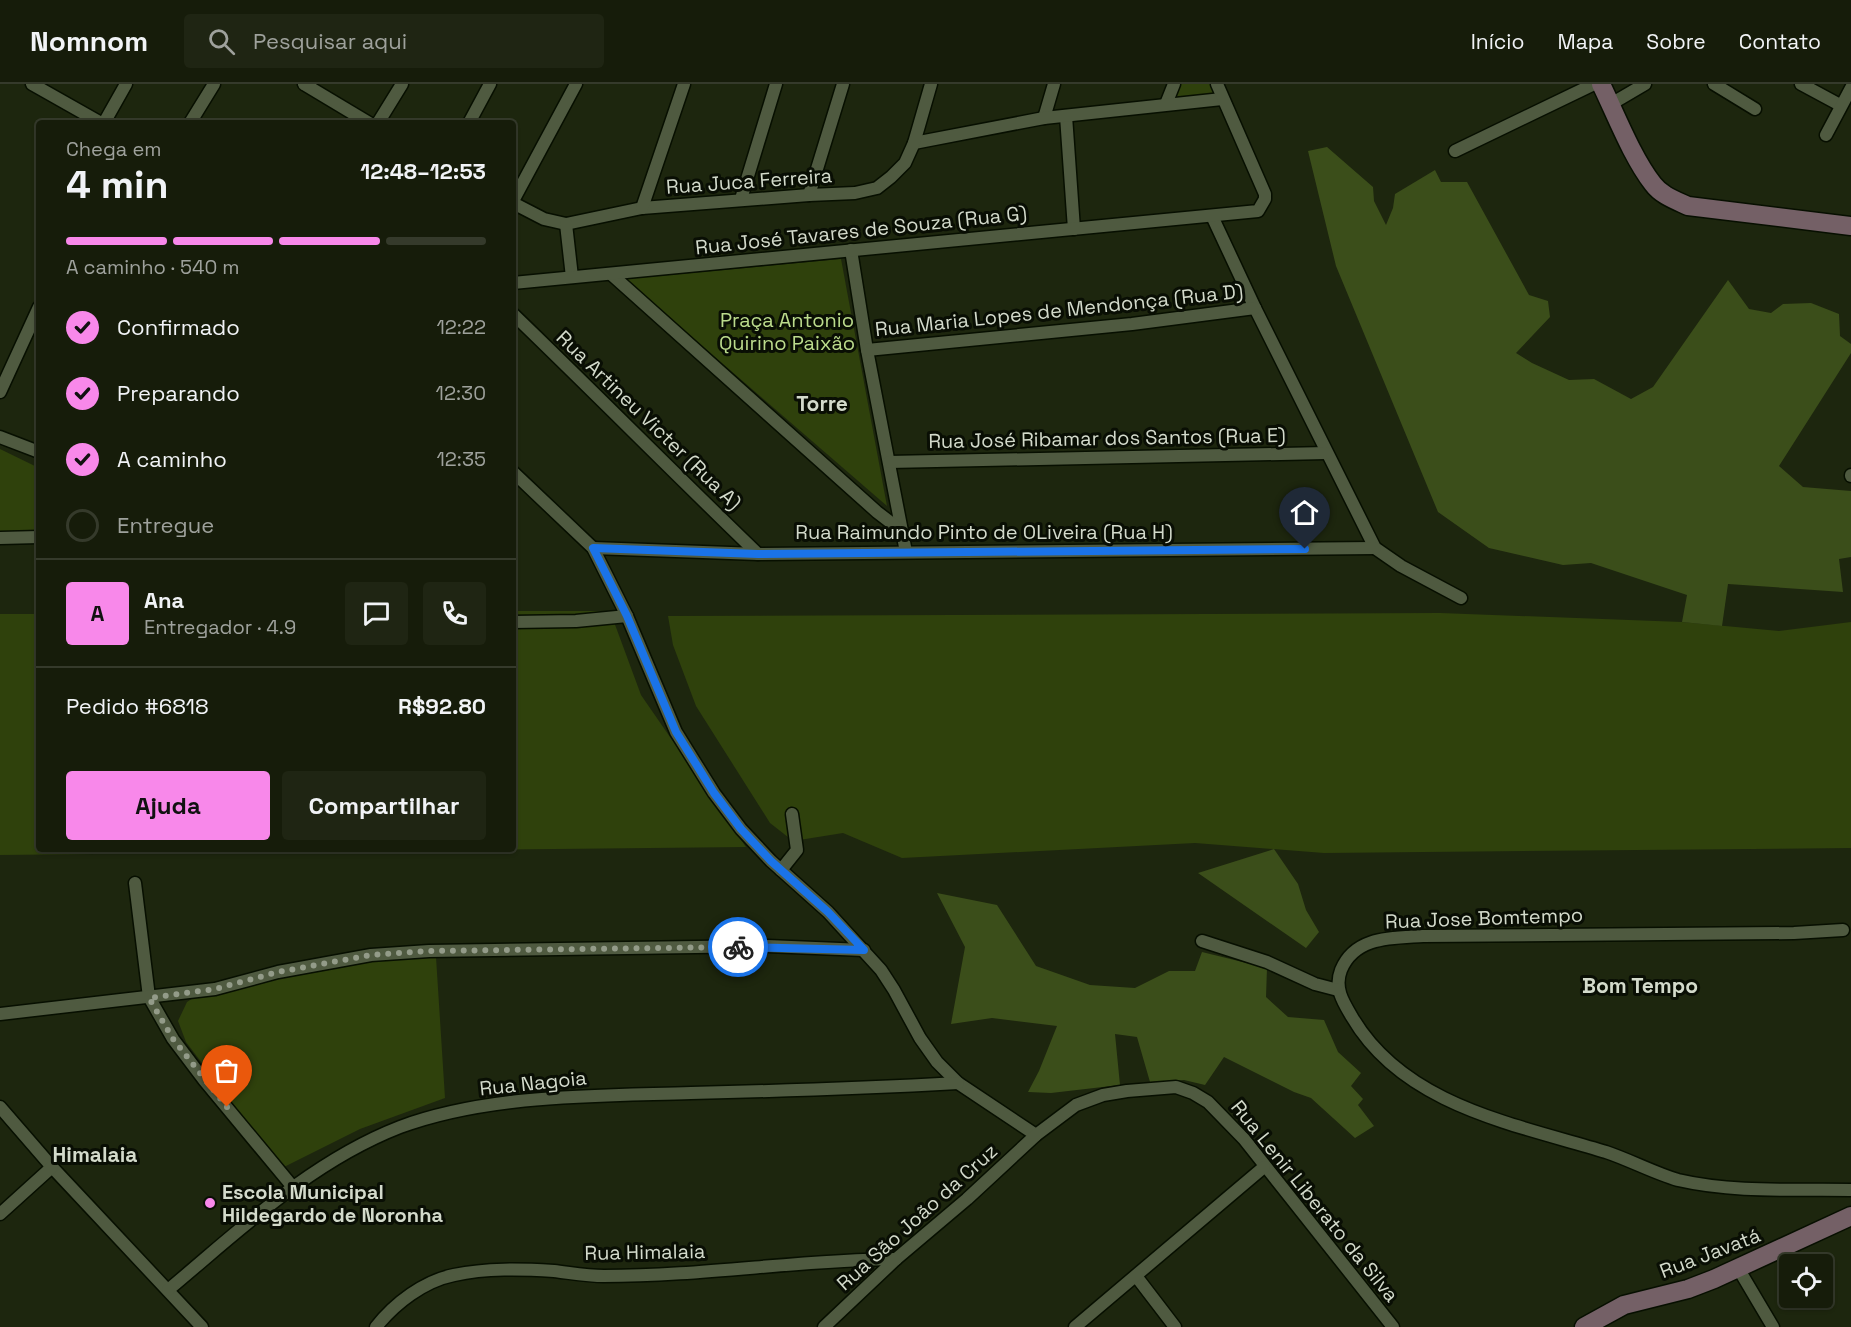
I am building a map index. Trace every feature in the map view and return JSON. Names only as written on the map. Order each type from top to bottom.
[{"type":"street","points":[[32,84],[97,120]]},
{"type":"street","points":[[104,120],[126,84]]},
{"type":"street","points":[[192,120],[214,84]]},
{"type":"street","points":[[304,84],[364,120]]},
{"type":"street","points":[[380,120],[402,84]]},
{"type":"street","points":[[471,120],[490,84]]},
{"type":"street","points":[[516,196],[576,84]]},
{"type":"street","points":[[642,208],[684,84]]},
{"type":"street","points":[[741,199],[776,84]]},
{"type":"street","points":[[809,195],[843,84]]},
{"type":"street","name":"Rua Juca Ferreira","points":[[566,224],[642,208],[741,199],[855,193],[877,188],[904,163],[914,143],[931,84]]},
{"type":"street","points":[[1044,118],[1054,84]]},
{"type":"street","points":[[1166,104],[1174,84]]},
{"type":"street","points":[[914,143],[1044,118],[1222,99],[1216,84]]},
{"type":"street","points":[[1455,151],[1594,84]]},
{"type":"street","points":[[1601,84],[1653,185],[1668,197],[1688,206],[1851,226]]},
{"type":"street","points":[[1611,104],[1645,84]]},
{"type":"street","points":[[1714,84],[1755,109]]},
{"type":"street","points":[[1801,84],[1840,105]]},
{"type":"street","points":[[1826,135],[1851,88]]},
{"type":"street","name":"Rua José Tavares de Souza (Rua G)","points":[[516,284],[1258,211],[1265,199],[1263,188],[1222,99]]},
{"type":"street","points":[[1066,116],[1074,229]]},
{"type":"street","points":[[516,204],[544,219],[566,224],[572,277]]},
{"type":"street","points":[[1212,216],[1326,453],[1375,548],[1401,566],[1461,598]]},
{"type":"street","points":[[851,250],[867,350],[906,552]]},
{"type":"street","points":[[611,274],[877,512],[903,532]]},
{"type":"street","name":"Rua Maria Lopes de Mendonça (Rua D)","points":[[867,350],[1132,324],[1255,308]]},
{"type":"street","points":[[0,392],[36,314]]},
{"type":"street","name":"Rua Artineu Victer (Rua A)","points":[[516,318],[758,554]]},
{"type":"street","points":[[0,437],[36,451]]},
{"type":"street","name":"Rua José Ribamar dos Santos (Rua E)","points":[[889,462],[1326,453]]},
{"type":"street","points":[[516,475],[593,548],[627,616],[676,732],[714,793],[741,829],[781,870],[828,912],[881,970],[937,1062],[958,1083],[1036,1135]]},
{"type":"street","points":[[0,538],[36,537]]},
{"type":"street","name":"Rua Raimundo Pinto de OLiveira (Rua H)","points":[[593,548],[758,554],[1375,548]]},
{"type":"street","points":[[516,622],[576,621],[627,616]]},
{"type":"street","points":[[781,870],[797,850],[792,814]]},
{"type":"street","points":[[135,883],[149,998],[173,1039],[198,1072],[292,1186]]},
{"type":"street","name":"Rua Jose Bomtempo","points":[[1338,990],[1339,975],[1344,962],[1366,943],[1383,939],[1423,936],[1794,933],[1843,930]]},
{"type":"street","points":[[1202,941],[1267,962],[1315,984],[1338,990],[1355,1023],[1384,1058],[1402,1074],[1448,1101],[1544,1134],[1609,1153],[1677,1179],[1722,1187],[1851,1190]]},
{"type":"street","points":[[0,1014],[215,989],[315,964],[406,952],[767,946],[864,950]]},
{"type":"street","name":"Rua Nagoia","points":[[168,1290],[292,1186],[365,1144],[400,1127],[437,1116],[491,1105],[576,1096],[808,1091],[958,1083]]},
{"type":"street","name":"Rua Lenir Liberato da Silva","points":[[1036,1135],[1076,1105],[1103,1095],[1127,1090],[1176,1087],[1193,1093],[1208,1102],[1244,1139],[1393,1327]]},
{"type":"street","points":[[0,1107],[52,1167],[202,1327]]},
{"type":"street","name":"Rua São João da Cruz","points":[[824,1327],[896,1259],[967,1199],[1036,1135]]},
{"type":"street","points":[[0,1214],[52,1167]]},
{"type":"street","points":[[1075,1327],[1264,1167]]},
{"type":"street","name":"Rua Javatá","points":[[1584,1327],[1596,1318],[1624,1305],[1688,1289],[1851,1216]]},
{"type":"street","name":"Rua Himalaia","points":[[376,1327],[396,1306],[422,1286],[454,1275],[492,1269],[554,1271],[603,1276],[760,1268],[859,1259],[896,1259]]},
{"type":"street","points":[[1738,1268],[1773,1327]]},
{"type":"street","points":[[1136,1276],[1175,1327]]},
{"type":"green space","points":[[1174,84],[1217,84],[1222,99],[1166,104]]},
{"type":"green space","points":[[1327,147],[1373,187],[1374,201],[1386,225],[1393,208],[1395,194],[1435,170],[1441,182],[1467,182],[1529,295],[1548,301],[1550,317],[1516,353],[1569,380],[1594,379],[1631,399],[1653,387],[1728,280],[1749,309],[1771,313],[1783,304],[1811,303],[1839,314],[1840,336],[1851,344],[1851,353],[1779,466],[1803,487],[1851,491],[1851,557],[1839,559],[1843,592],[1728,584],[1722,626],[1682,622],[1687,595],[1591,563],[1563,565],[1489,548],[1438,512],[1336,266],[1308,151]]},
{"type":"green space","name":"Praça Antonio Quirino Paixão","points":[[841,259],[887,506],[625,279]]},
{"type":"green space","points":[[0,449],[36,467],[36,536],[0,534]]},
{"type":"green space","points":[[516,611],[610,611],[641,695],[746,847],[516,849]]},
{"type":"green space","points":[[1440,613],[1682,622],[1779,631],[1851,622],[1851,848],[1324,853],[1195,843],[902,858],[843,833],[793,841],[770,823],[696,706],[673,645],[668,616]]},
{"type":"green space","points":[[0,614],[36,614],[36,852],[280,852],[0,855]]},
{"type":"green space","points":[[1274,849],[1298,884],[1306,910],[1319,932],[1306,948],[1198,873]]},
{"type":"green space","points":[[937,893],[997,905],[1036,966],[1090,985],[1135,988],[1169,971],[1195,971],[1202,952],[1267,968],[1266,997],[1288,1017],[1324,1020],[1338,1052],[1361,1073],[1351,1086],[1363,1099],[1358,1105],[1374,1126],[1355,1138],[1311,1098],[1294,1092],[1224,1057],[1205,1085],[1184,1080],[1150,1082],[1137,1037],[1115,1034],[1120,1085],[1051,1093],[1028,1092],[1057,1026],[992,1018],[951,1024],[965,947]]},
{"type":"green space","points":[[389,956],[436,957],[445,1098],[360,1129],[282,1168],[186,1042],[178,1021],[187,1002],[196,996],[298,971]]},
{"type":"way so far","points":[[227,1107],[173,1039],[149,998],[215,989],[278,972],[371,955],[429,951],[738,947]]},
{"type":"place","name":"Escola Municipal Hildegardo de Noronha","points":[[210,1203]]},
{"type":"district","name":"Torre","points":[[822,404]]},
{"type":"district","name":"Bom Tempo","points":[[1640,986]]},
{"type":"district","name":"Himalaia","points":[[95,1155]]},
{"type":"route","points":[[738,947],[864,950],[828,912],[771,861],[741,829],[714,793],[676,732],[627,616],[593,548],[758,554],[1305,549]]}]
